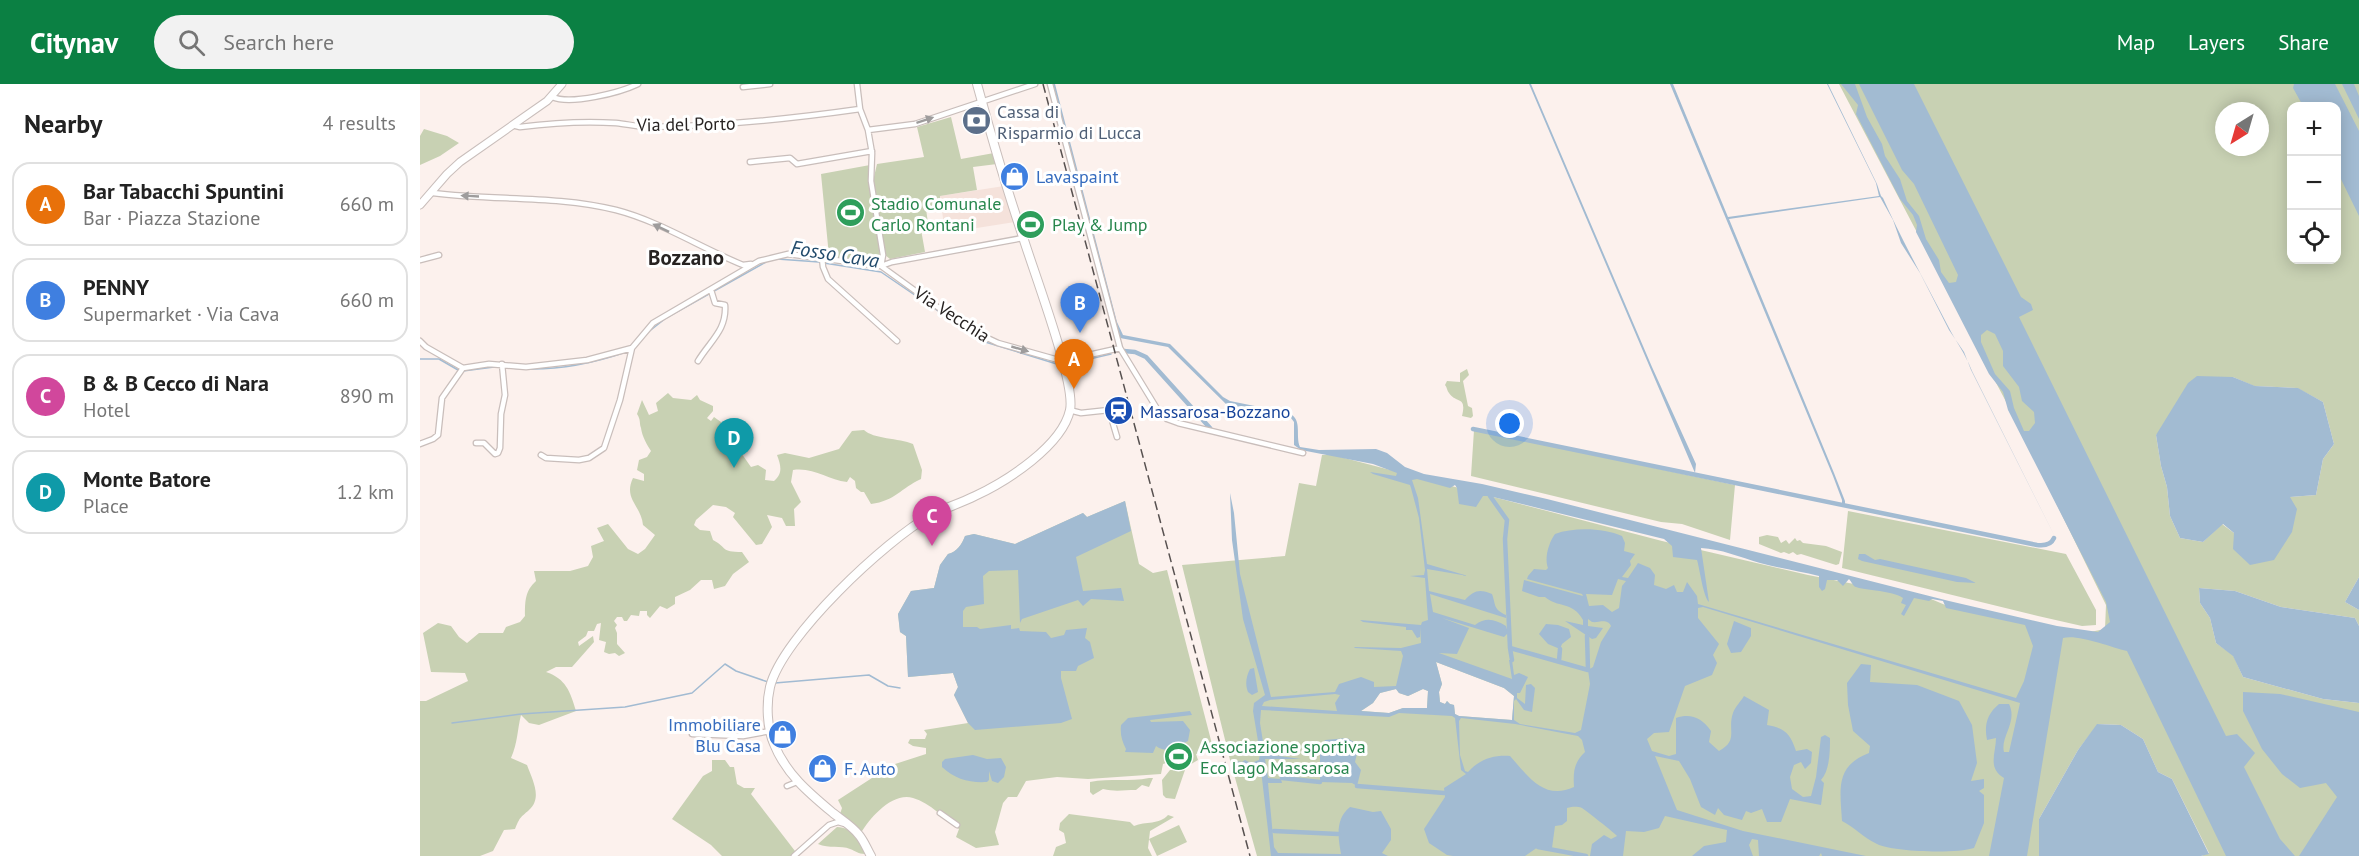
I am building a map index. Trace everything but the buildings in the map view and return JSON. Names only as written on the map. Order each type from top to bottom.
[{"type":"main road","points":[[871,856],[859,835],[797,782],[782,760],[770,731],[768,706],[772,683],[782,661],[803,632],[849,581],[902,536],[930,516],[978,495],[1030,462],[1061,429],[1070,411],[1070,394],[1062,363],[977,84]]},
{"type":"street","points":[[552,97],[568,101],[579,100],[638,84]]},
{"type":"street","points":[[743,87],[770,84]]},
{"type":"street","points":[[857,84],[860,109],[872,151],[871,181],[883,255],[881,266]]},
{"type":"street","points":[[867,129],[915,124],[1035,84]]},
{"type":"street","points":[[1050,84],[1120,348],[1159,412],[1167,419],[1303,453]]},
{"type":"street","points":[[420,205],[460,162],[552,97],[557,86]]},
{"type":"street","name":"Via del Porto","points":[[512,125],[520,127],[616,123],[646,127],[675,126],[759,122],[860,109]]},
{"type":"street","points":[[750,162],[790,158],[798,164],[872,151]]},
{"type":"street","points":[[432,193],[550,198],[616,210],[640,218],[742,265],[774,256],[788,255],[822,261],[881,266],[1023,238]]},
{"type":"street","points":[[420,260],[439,255]]},
{"type":"street","points":[[822,261],[828,279],[834,286],[897,341]]},
{"type":"street","points":[[541,455],[546,458],[579,460],[590,458],[604,448],[620,400],[632,349],[653,323],[713,292],[753,263]]},
{"type":"street","name":"Via Vecchia","points":[[881,266],[980,336],[1062,363]]},
{"type":"street","points":[[698,360],[720,332],[726,312],[725,305],[715,303],[713,292]]},
{"type":"street","points":[[420,341],[461,370],[502,366],[555,365],[632,349]]},
{"type":"street","points":[[1062,363],[1120,348]]},
{"type":"street","points":[[476,443],[484,443],[495,454],[500,448],[501,414],[505,395],[502,366]]},
{"type":"street","points":[[420,444],[438,435],[442,398],[461,370]]},
{"type":"street","points":[[1070,411],[1081,413],[1109,410],[1117,437]]},
{"type":"street","points":[[692,734],[743,736],[770,731]]},
{"type":"street","points":[[787,786],[797,782]]},
{"type":"street","points":[[940,813],[957,825]]},
{"type":"street","points":[[794,856],[829,825],[838,822],[848,824]]},
{"type":"shaded area","points":[[1004,186],[1015,222],[945,233],[940,196]]},
{"type":"green space","points":[[1839,84],[2359,84],[2359,577],[2345,602],[2359,610],[2359,626],[2355,618],[2281,607],[2235,591],[2199,588],[2200,603],[2210,618],[2216,643],[2233,655],[2243,677],[2323,699],[2359,703],[2359,856],[2201,856],[2209,853],[2172,779],[2158,772],[2143,739],[2121,725],[2098,724],[2078,750],[2039,819],[2039,856],[1257,856],[1230,760],[1182,565],[1285,556],[1299,483],[1316,486],[1322,455],[1333,455],[1662,541],[1808,575],[1931,599],[1950,607],[2080,634],[2105,629],[2106,605],[2013,415]],"holes":[[[2233,377],[2254,386],[2297,388],[2323,402],[2334,444],[2323,459],[2316,495],[2290,497],[2234,533],[2222,524],[2203,542],[2180,538],[2170,516],[2167,487],[2156,435]],[[1436,662],[1504,688],[1514,696],[1512,720],[1455,714],[1454,705],[1447,701],[1445,704],[1440,702],[1439,692],[1442,684]],[[1396,689],[1399,693],[1408,696],[1423,689],[1428,691],[1427,708],[1403,708],[1389,713],[1361,711],[1373,703],[1380,693]]]},
{"type":"green space","points":[[951,117],[961,159],[994,153],[997,164],[973,167],[977,190],[940,196],[940,207],[926,209],[928,223],[920,224],[925,252],[890,259],[885,255],[873,181],[877,164],[924,157],[917,127]]},
{"type":"green space","points":[[424,129],[447,136],[459,143],[440,156],[420,165],[420,136]]},
{"type":"green space","name":"Stadio Comunale Carlo Rontani","points":[[870,165],[880,258],[877,261],[829,256],[821,174]]},
{"type":"green space","points":[[1467,369],[1469,375],[1463,381],[1468,406],[1472,408],[1471,418],[1462,416],[1462,402],[1448,392],[1445,385],[1447,381],[1460,382],[1460,373]]},
{"type":"green space","points":[[668,393],[673,398],[691,400],[697,395],[700,400],[713,406],[713,411],[707,418],[711,421],[714,417],[728,427],[732,440],[751,467],[758,465],[766,470],[765,480],[774,481],[779,475],[780,466],[777,455],[785,453],[809,458],[839,449],[852,431],[864,430],[873,435],[913,444],[922,470],[921,479],[886,500],[871,504],[864,492],[856,488],[855,481],[850,477],[847,482],[808,470],[793,470],[791,482],[801,502],[794,509],[795,526],[786,526],[782,518],[767,515],[772,527],[762,544],[756,545],[733,517],[735,513],[726,507],[713,505],[696,520],[694,525],[700,530],[710,531],[713,540],[727,550],[742,552],[749,562],[733,574],[725,586],[714,589],[712,580],[701,580],[690,590],[675,597],[675,604],[667,609],[660,606],[650,618],[647,611],[640,611],[639,616],[631,615],[627,621],[624,621],[622,617],[617,617],[614,621],[617,625],[615,628],[617,644],[625,653],[619,656],[615,653],[604,652],[606,642],[599,640],[601,623],[597,624],[594,631],[588,631],[586,636],[578,642],[579,646],[593,636],[594,642],[572,667],[556,667],[546,672],[563,682],[572,697],[576,711],[539,725],[529,723],[521,715],[511,758],[527,765],[536,794],[533,805],[520,818],[515,829],[504,830],[493,851],[480,856],[420,856],[420,701],[426,701],[468,681],[465,673],[431,672],[423,633],[438,623],[451,626],[467,643],[479,633],[503,633],[506,627],[520,622],[525,616],[526,597],[536,581],[534,571],[570,571],[588,566],[593,557],[591,546],[604,541],[597,528],[608,524],[628,549],[638,554],[645,549],[655,535],[643,525],[642,518],[631,497],[630,485],[633,478],[644,481],[644,474],[637,470],[639,460],[647,457],[651,451],[637,414],[642,400],[649,415],[658,411],[656,403]]},
{"type":"green space","points":[[1474,430],[1735,485],[1730,540],[1682,524],[1661,522],[1471,476]]},
{"type":"green space","points":[[1125,501],[1139,564],[1153,573],[1167,570],[1213,748],[1196,754],[1198,760],[1186,767],[1175,799],[1166,798],[1163,795],[1162,780],[1170,770],[1174,770],[1176,766],[1173,761],[1163,764],[1161,774],[1088,779],[1057,777],[1026,781],[1017,797],[1008,797],[1003,803],[995,832],[999,845],[976,848],[956,837],[959,829],[931,807],[919,800],[905,797],[890,802],[870,820],[861,833],[840,814],[842,808],[838,800],[892,765],[926,754],[926,748],[908,743],[910,739],[925,739],[927,734],[924,730],[968,723],[954,695],[958,687],[953,673],[908,677],[906,636],[900,632],[898,614],[911,591],[934,588],[940,565],[948,554],[959,547],[965,536],[974,534],[1015,544],[1083,513],[1087,517]]},
{"type":"green space","points":[[1848,511],[2066,554],[2096,610],[2096,625],[2082,626],[1842,568]]},
{"type":"green space","points":[[1767,535],[1778,537],[1781,543],[1786,540],[1789,544],[1795,538],[1803,543],[1826,546],[1842,552],[1839,564],[1801,554],[1797,555],[1793,552],[1781,553],[1759,544],[1759,537]]},
{"type":"green space","points":[[712,760],[725,760],[730,767],[734,767],[737,784],[744,788],[755,788],[751,794],[795,851],[792,856],[722,856],[711,845],[672,819],[703,776],[712,771]]},
{"type":"green space","points":[[1153,778],[1149,787],[1142,785],[1136,790],[1103,789],[1093,795],[1090,792],[1090,782]]},
{"type":"green space","points":[[1069,814],[1130,822],[1134,826],[1156,822],[1168,815],[1174,817],[1150,831],[1148,848],[1152,856],[1053,856],[1056,847],[1066,843],[1064,833],[1059,830],[1060,823]]},
{"type":"green space","points":[[1179,825],[1187,842],[1157,856],[1149,839]]},
{"type":"green space","points":[[837,827],[852,832],[865,854],[846,848],[818,844]]},
{"type":"water","points":[[1053,84],[1055,84],[1117,322],[1123,335],[1170,344],[1223,397],[1230,401],[1289,413],[1296,420],[1300,447],[1319,450],[1376,449],[1387,453],[1405,467],[1424,474],[1547,499],[1949,601],[2057,626],[2098,632],[2110,622],[2106,602],[2008,410],[2003,392],[1989,374],[1916,232],[1917,225],[1913,215],[1900,199],[1856,114],[1858,105],[1841,84],[1855,84],[1867,117],[1882,144],[1885,156],[1900,179],[1907,201],[1919,216],[1926,239],[1939,260],[1941,272],[1949,283],[1956,282],[1958,275],[1914,184],[1902,170],[1859,84],[1914,84],[2021,297],[2031,304],[2033,310],[2019,317],[2226,736],[2237,734],[2255,753],[2244,767],[2280,839],[2295,856],[2226,856],[2127,651],[2085,639],[2063,638],[2027,856],[1989,856],[2004,778],[1994,765],[1996,738],[1987,740],[1986,725],[1989,716],[1999,704],[2009,704],[2011,717],[2003,746],[2004,752],[2009,752],[2020,703],[1703,607],[1698,608],[1698,618],[1719,644],[1713,655],[1717,663],[1712,675],[1685,686],[1669,732],[1654,733],[1647,739],[1652,751],[1669,756],[1676,754],[1676,718],[1691,716],[1708,727],[1711,731],[1709,742],[1719,751],[1731,739],[1731,719],[1744,696],[1769,710],[1767,725],[1786,732],[1796,751],[1807,749],[1812,752],[1811,763],[1805,769],[1801,762],[1794,765],[1790,777],[1792,789],[1803,797],[1811,796],[1821,737],[1825,735],[1830,738],[1829,760],[1821,780],[1824,783],[1821,805],[1790,799],[1781,822],[1767,822],[1762,809],[1751,813],[1746,811],[1742,820],[1724,815],[1718,808],[1715,815],[1701,807],[1690,779],[1679,761],[1655,756],[1677,810],[1743,831],[1866,856],[1822,856],[1821,853],[1819,856],[1759,856],[1758,840],[1752,839],[1749,845],[1753,856],[1692,856],[1704,846],[1726,842],[1727,830],[1665,816],[1659,828],[1644,832],[1626,831],[1623,856],[1590,856],[1592,844],[1604,835],[1611,839],[1617,836],[1584,809],[1576,807],[1567,808],[1567,821],[1555,826],[1552,848],[1538,847],[1525,856],[1447,855],[1429,843],[1424,829],[1445,797],[1444,788],[1466,774],[1461,770],[1455,718],[1399,713],[1389,717],[1261,710],[1260,723],[1265,754],[1301,759],[1265,759],[1268,778],[1281,779],[1282,783],[1268,783],[1274,847],[1278,853],[1341,854],[1340,823],[1350,807],[1373,812],[1381,811],[1391,829],[1391,840],[1382,853],[1388,856],[1271,856],[1261,770],[1259,767],[1250,768],[1230,760],[1242,762],[1245,760],[1251,763],[1259,760],[1260,753],[1253,711],[1254,703],[1265,695],[1243,619],[1232,540],[1230,493],[1240,574],[1271,697],[1335,692],[1339,684],[1361,677],[1374,682],[1374,687],[1396,686],[1403,656],[1401,651],[1354,647],[1401,648],[1421,643],[1420,627],[1420,637],[1417,638],[1412,630],[1406,630],[1406,627],[1360,620],[1421,625],[1422,622],[1428,620],[1425,578],[1410,576],[1424,575],[1425,570],[1419,518],[1411,488],[1410,485],[1373,474],[1370,472],[1396,476],[1397,473],[1373,464],[1301,450],[1294,445],[1294,422],[1291,418],[1227,405],[1168,347],[1120,338]],"holes":[[[1987,330],[1995,334],[2003,351],[2003,366],[2019,387],[2022,401],[2034,412],[2035,423],[2029,431],[2024,431],[2014,408],[2010,391],[1995,374],[1981,342],[1981,335]],[[1417,479],[1450,488],[1455,485],[1459,504],[1476,507],[1483,496],[1489,496],[1664,539],[1672,546],[1673,557],[1697,560],[1703,589],[1709,602],[1701,548],[1819,576],[1819,587],[1822,591],[1825,589],[1827,580],[1837,580],[1843,586],[1849,579],[1857,587],[1898,595],[1903,598],[1901,603],[1906,605],[1901,614],[1904,616],[1914,598],[1929,601],[1932,599],[1943,601],[1946,608],[2025,625],[2033,646],[2024,681],[2016,698],[1698,604],[1697,596],[1687,582],[1683,592],[1677,592],[1674,585],[1666,589],[1654,585],[1655,575],[1650,568],[1638,563],[1628,578],[1622,577],[1631,565],[1630,561],[1635,554],[1624,551],[1625,543],[1622,536],[1607,531],[1580,529],[1555,534],[1548,550],[1548,568],[1546,570],[1534,569],[1527,579],[1583,596],[1524,580],[1522,591],[1545,597],[1575,610],[1583,620],[1583,625],[1565,621],[1592,639],[1596,638],[1603,628],[1588,626],[1588,619],[1592,622],[1607,622],[1611,626],[1601,642],[1593,667],[1588,670],[1590,684],[1581,730],[1575,733],[1520,724],[1514,720],[1514,701],[1516,699],[1524,710],[1532,712],[1535,688],[1531,684],[1526,685],[1525,704],[1517,698],[1517,693],[1520,693],[1528,677],[1519,673],[1514,675],[1512,660],[1509,660],[1512,679],[1439,653],[1457,654],[1469,628],[1442,618],[1504,637],[1508,633],[1506,626],[1494,620],[1486,620],[1475,625],[1433,612],[1430,594],[1506,618],[1506,615],[1497,609],[1492,594],[1488,592],[1477,591],[1465,600],[1429,591],[1427,569],[1468,576],[1427,564],[1418,498],[1412,480]],[[1618,579],[1626,581],[1622,586],[1619,608],[1612,612],[1603,605],[1589,606],[1586,594],[1612,595]],[[1436,662],[1504,688],[1514,696],[1512,720],[1459,716],[1455,714],[1454,705],[1447,701],[1445,704],[1440,702],[1439,692],[1442,684]],[[1396,689],[1399,693],[1408,696],[1423,689],[1428,691],[1427,708],[1403,708],[1389,713],[1361,711],[1373,703],[1380,693]],[[1335,694],[1340,695],[1335,703],[1337,711],[1262,706],[1264,702]],[[1461,718],[1515,724],[1578,736],[1582,740],[1585,752],[1575,768],[1574,787],[1563,791],[1545,789],[1530,778],[1510,756],[1487,759],[1468,772],[1465,771],[1460,755],[1459,721]]]},
{"type":"water","points":[[1529,84],[1531,84],[1696,464],[1695,473]]},
{"type":"water","points":[[1670,84],[1673,84],[1728,217],[1879,196],[1876,183],[1828,84],[1877,184],[1881,196],[1955,339],[1920,273],[1901,243],[1893,220],[1880,197],[1729,219],[1834,473],[1845,506],[1842,504],[1833,476]]},
{"type":"water","points":[[2294,84],[2335,84],[2359,131],[2359,216],[2341,179],[2341,102],[2301,102],[2293,88]]},
{"type":"water","points":[[2342,84],[2354,84],[2359,96],[2359,119]]},
{"type":"water","points":[[1967,360],[1972,371],[2055,537],[1971,370]]},
{"type":"water","points":[[2197,376],[2233,377],[2255,386],[2298,388],[2323,402],[2334,444],[2323,459],[2316,495],[2290,497],[2297,509],[2292,532],[2274,560],[2250,565],[2233,549],[2234,533],[2223,524],[2203,542],[2180,538],[2170,516],[2167,487],[2156,435],[2188,383]]},
{"type":"water","points":[[1125,501],[1131,531],[1076,557],[1083,591],[1121,588],[1124,601],[1091,599],[1083,606],[1078,600],[1022,619],[1020,623],[1018,570],[989,571],[983,576],[984,604],[966,607],[963,611],[963,627],[980,629],[1011,625],[1011,629],[1019,628],[1020,631],[1046,632],[1051,638],[1064,635],[1066,630],[1087,628],[1085,638],[1090,642],[1094,658],[1078,666],[1076,671],[1061,671],[1072,719],[1061,723],[975,730],[968,723],[954,695],[958,687],[953,673],[908,677],[906,636],[900,632],[898,614],[911,591],[934,588],[940,565],[948,554],[959,547],[965,536],[974,534],[1015,544],[1083,513],[1087,517]]},
{"type":"water","points":[[1859,554],[1865,554],[1875,560],[1880,559],[1966,578],[1976,583],[1957,582],[1862,561],[1858,559]]},
{"type":"water","points":[[2359,577],[2359,610],[2345,602]]},
{"type":"water","points":[[2199,588],[2235,591],[2281,607],[2355,618],[2359,626],[2359,703],[2323,699],[2243,677],[2233,656],[2216,643],[2210,618],[2200,603]]},
{"type":"water","points":[[1734,621],[1751,628],[1751,636],[1741,652],[1731,653],[1727,644]]},
{"type":"water","points":[[1546,624],[1569,629],[1571,637],[1562,644],[1560,649],[1548,644],[1539,634]]},
{"type":"water","points":[[1861,664],[1871,665],[1870,682],[1917,685],[1959,701],[1972,725],[1977,763],[1971,781],[1984,779],[1984,788],[1979,791],[1984,795],[1984,823],[1974,848],[1939,851],[1885,847],[1872,842],[1842,821],[1842,780],[1850,765],[1869,753],[1870,746],[1853,731],[1848,705],[1847,683]]},
{"type":"water","points":[[1254,668],[1258,692],[1252,695],[1248,692],[1246,680],[1250,669]]},
{"type":"water","points":[[2243,692],[2280,694],[2359,712],[2359,856],[2299,856],[2337,797],[2326,783],[2300,788],[2282,774],[2262,749],[2243,711]]},
{"type":"water","points":[[1190,711],[1192,715],[1150,720],[1151,722],[1183,721],[1190,730],[1188,741],[1168,750],[1156,746],[1153,753],[1125,752],[1121,725],[1128,718]]},
{"type":"water","points":[[2097,724],[2121,725],[2143,739],[2158,772],[2172,779],[2209,854],[2201,856],[2039,856],[2039,819],[2078,750]]},
{"type":"water","points":[[1347,738],[1359,745],[1355,762],[1361,770],[1357,786],[1352,783],[1320,782],[1320,751],[1325,740]]},
{"type":"water","points":[[973,755],[987,759],[1001,758],[1006,767],[1004,777],[998,783],[992,781],[989,771],[987,782],[974,782],[952,775],[942,767],[945,759]]},
{"type":"waterway","name":"Fosso Cava","points":[[777,259],[819,262]]},
{"type":"waterway","name":"Fosso Cava","points":[[647,333],[666,318],[766,262]]},
{"type":"waterway","name":"Fosso Cava","points":[[824,263],[881,272],[982,341],[1060,365]]},
{"type":"waterway","points":[[1124,351],[1135,352],[1146,357],[1210,428]]},
{"type":"waterway","name":"Fosso Cava","points":[[510,368],[540,369],[569,366],[597,361],[626,352]]},
{"type":"waterway","name":"Fosso Cava","points":[[1068,364],[1111,354]]},
{"type":"waterway","name":"Fosso Cava","points":[[420,359],[439,359],[458,370]]},
{"type":"waterway","name":"Fosso Cava","points":[[463,371],[494,367]]},
{"type":"waterway","points":[[1473,429],[2037,545],[2047,544],[2054,538]]},
{"type":"waterway","points":[[1490,496],[1507,520],[1505,539],[1510,648],[1588,670],[1587,636]]},
{"type":"waterway","points":[[1510,648],[1512,660]]},
{"type":"waterway","points":[[1559,661],[1560,649]]},
{"type":"waterway","points":[[452,723],[521,714],[625,707],[692,693],[725,664],[736,671],[768,682]]},
{"type":"waterway","points":[[775,683],[869,675],[888,686],[900,688]]},
{"type":"waterway","points":[[1282,778],[1320,782]]},
{"type":"waterway","points":[[1357,786],[1444,793]]},
{"type":"waterway","points":[[1274,831],[1338,834]]},
{"type":"waterway","points":[[1538,847],[1586,856]]},
{"type":"railway","points":[[1043,84],[1250,856]]},
{"type":"place","name":"Cassa di Risparmio di Lucca","points":[[976,121]]},
{"type":"place","name":"Lavaspaint","points":[[1015,176]]},
{"type":"place","name":"Stadio Comunale Carlo Rontani","points":[[850,213]]},
{"type":"place","name":"Play & Jump","points":[[1031,224]]},
{"type":"place","name":"PENNY","points":[[1080,333]]},
{"type":"place","name":"Bar Tabacchi Spuntini","points":[[1074,389]]},
{"type":"place","name":"Massarosa-Bozzano","points":[[1119,411]]},
{"type":"place","name":"Monte Batore","points":[[734,468]]},
{"type":"place","name":"B & B Cecco di Nara","points":[[932,546]]},
{"type":"place","name":"Immobiliare Blu Casa","points":[[782,734]]},
{"type":"place","name":"Associazione sportiva Eco lago Massarosa","points":[[1179,756]]},
{"type":"place","name":"F. Auto","points":[[823,768]]},
{"type":"district","name":"Bozzano","points":[[686,257]]}]
